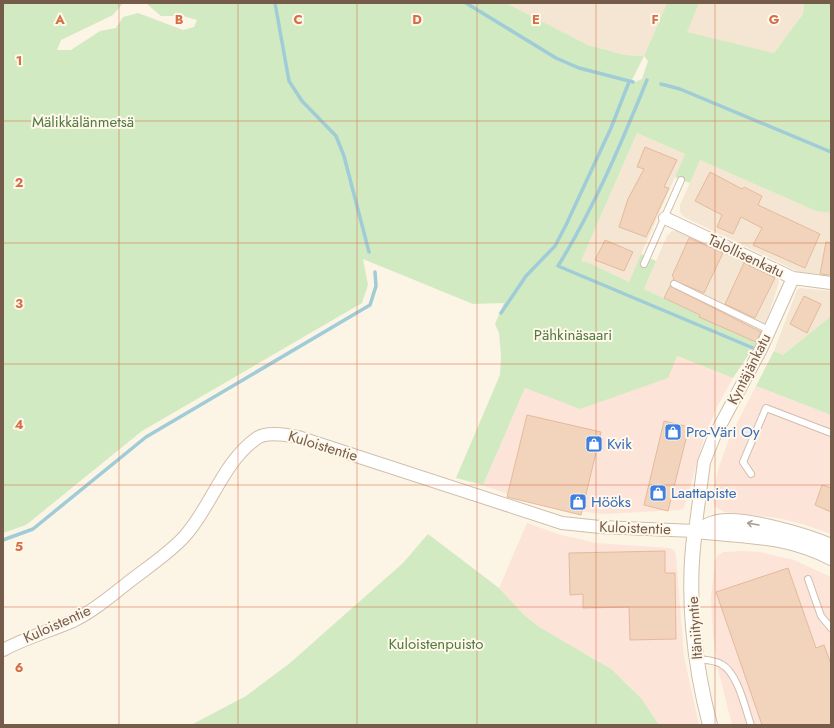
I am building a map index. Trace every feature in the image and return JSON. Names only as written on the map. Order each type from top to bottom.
[{"type":"street","name":"Talollisenkatu","points":[[665,218],[793,278],[831,282]]},
{"type":"street","name":"Kyntäjänkatu","points":[[695,530],[704,462],[724,417],[761,349],[793,278]]},
{"type":"street","name":"Kuloistentie","points":[[3,650],[18,642],[74,620],[94,608],[165,555],[184,537],[242,450],[259,436],[281,434],[298,437],[562,522],[600,527],[695,530],[770,537],[804,546],[831,558]]},
{"type":"street","name":"Kuloistentie","points":[[695,530],[719,521],[740,522],[789,532],[831,546]]},
{"type":"street","name":"Itäniityntie","points":[[695,530],[692,550],[692,583],[697,659],[710,725]]},
{"type":"lane","points":[[644,264],[681,180]]},
{"type":"lane","points":[[674,284],[769,330]]},
{"type":"lane","points":[[752,474],[743,462],[766,408],[831,433]]},
{"type":"lane","points":[[808,579],[821,616],[831,628]]},
{"type":"lane","points":[[697,659],[722,664],[729,670],[734,677],[751,725]]},
{"type":"shaded area","points":[[506,3],[667,3],[644,56],[625,55],[588,45]]},
{"type":"shaded area","points":[[699,3],[804,3],[803,14],[774,53],[686,32]]},
{"type":"shaded area","points":[[637,133],[685,154],[629,282],[587,262],[581,261]]},
{"type":"shaded area","points":[[700,160],[816,211],[831,213],[831,275],[799,272],[684,217],[680,212],[680,205]]},
{"type":"shaded area","points":[[672,231],[678,231],[778,279],[779,282],[769,313],[757,342],[644,289],[667,236]]},
{"type":"shaded area","points":[[800,288],[831,291],[831,316],[783,355],[774,351],[797,290]]},
{"type":"shaded area","points":[[676,356],[733,378],[717,407],[704,438],[684,508],[679,510],[602,514],[564,509],[527,501],[483,485],[525,388],[580,409]]},
{"type":"shaded area","points":[[756,386],[831,415],[831,534],[803,524],[778,518],[725,512],[715,507],[712,495],[719,467],[729,439]]},
{"type":"shaded area","points":[[527,523],[561,535],[596,543],[669,548],[674,550],[676,556],[684,657],[699,725],[659,725],[641,698],[626,683],[593,658],[556,639],[539,627],[523,614],[499,588]]},
{"type":"shaded area","points":[[724,552],[760,552],[794,560],[831,577],[831,725],[732,725],[718,669],[713,634],[711,598],[715,561],[718,555]]},
{"type":"green space","points":[[3,3],[123,3],[113,15],[61,40],[57,50],[71,50],[100,31],[116,28],[123,17],[138,13],[183,30],[194,27],[197,20],[183,16],[161,16],[146,3],[506,3],[588,45],[625,55],[644,56],[667,3],[699,3],[687,32],[774,53],[803,14],[804,3],[831,3],[831,213],[816,211],[700,160],[690,183],[675,177],[685,154],[637,133],[581,261],[587,262],[629,282],[641,254],[656,261],[644,289],[757,342],[733,378],[677,356],[668,378],[580,409],[525,388],[483,485],[456,478],[500,375],[501,355],[499,333],[495,324],[504,303],[473,304],[363,259],[368,285],[362,303],[142,431],[26,525],[3,533]],"holes":[[[644,56],[648,61],[642,79],[630,84]]]},
{"type":"green space","points":[[831,316],[831,415],[756,386],[774,351],[783,355]]},
{"type":"green space","name":"Kuloistenpuisto","points":[[428,534],[499,588],[523,614],[539,627],[611,669],[641,698],[659,725],[191,725],[246,696],[290,663],[403,563]]},
{"type":"building","points":[[645,147],[677,160],[664,187],[669,188],[646,237],[619,227],[628,199],[644,169],[637,167]]},
{"type":"building","points":[[710,172],[742,189],[744,187],[762,196],[758,205],[820,234],[805,268],[753,245],[762,228],[741,217],[733,234],[717,227],[722,215],[695,201]]},
{"type":"building","points":[[689,238],[723,253],[704,293],[673,280],[674,278],[672,276]]},
{"type":"building","points":[[605,240],[633,252],[624,271],[595,260]]},
{"type":"building","points":[[826,242],[831,243],[831,275],[820,274]]},
{"type":"building","points":[[744,263],[775,278],[755,318],[725,304]]},
{"type":"building","points":[[670,286],[761,332],[756,342],[699,317],[700,315],[664,298]]},
{"type":"building","points":[[804,296],[821,304],[807,333],[790,324]]},
{"type":"building","points":[[527,415],[601,432],[581,515],[507,497]]},
{"type":"building","points":[[664,421],[689,427],[668,511],[644,505]]},
{"type":"building","points":[[822,485],[831,488],[831,512],[815,505]]},
{"type":"building","points":[[665,551],[665,573],[675,573],[676,639],[630,640],[629,607],[583,608],[583,594],[570,595],[569,553]]},
{"type":"building","points":[[788,568],[816,648],[824,645],[831,664],[831,725],[762,725],[716,592]]},
{"type":"waterway","points":[[275,3],[289,81],[302,101],[336,136],[344,156],[369,252]]},
{"type":"waterway","points":[[466,3],[556,58],[579,68],[633,82]]},
{"type":"waterway","points":[[647,80],[617,152],[595,199],[558,266],[753,348]]},
{"type":"waterway","points":[[501,313],[526,276],[555,246],[611,128],[629,82]]},
{"type":"waterway","points":[[661,84],[680,89],[831,152]]},
{"type":"waterway","points":[[3,540],[33,529],[146,437],[370,305],[376,286],[375,272]]},
{"type":"place","name":"Pro-Väri Oy","points":[[673,432]]},
{"type":"place","name":"Kvik","points":[[594,444]]},
{"type":"place","name":"Laattapiste","points":[[658,493]]},
{"type":"place","name":"Hööks","points":[[578,502]]},
{"type":"park label","name":"Mälikkälänmetsä","points":[[83,122]]},
{"type":"park label","name":"Pähkinäsaari","points":[[573,335]]}]
